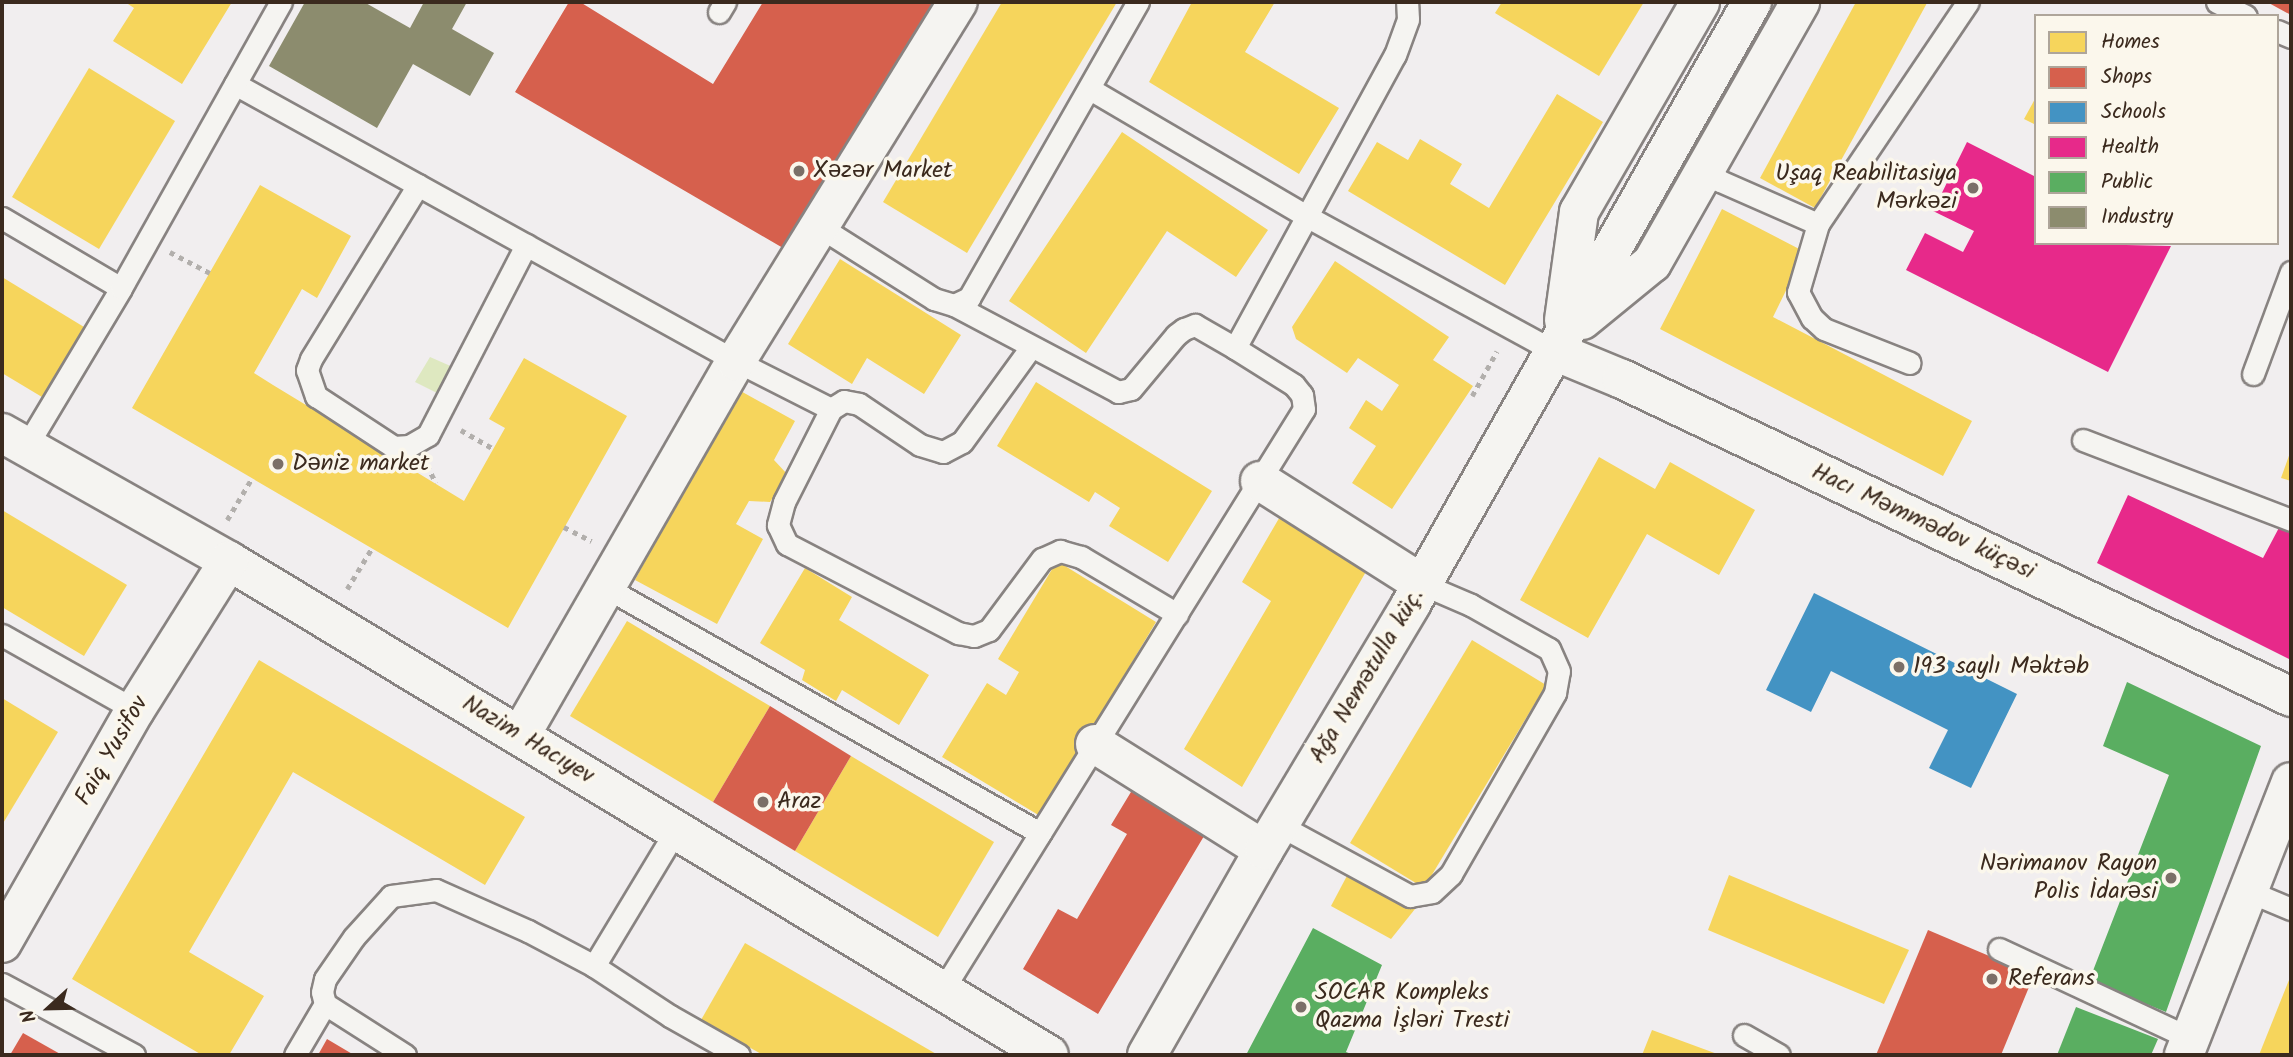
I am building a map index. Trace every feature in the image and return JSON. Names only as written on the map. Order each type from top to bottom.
[{"type":"street","points":[[520,736],[736,361],[958,2]]},
{"type":"street","points":[[1558,344],[1579,212],[1700,2]]},
{"type":"street","name":"Ağa Nemətulla küç.","points":[[1147,1055],[1271,838],[1422,584],[1752,2]]},
{"type":"street","points":[[1558,344],[1652,262],[1800,2]]},
{"type":"street","name":"Hacı Məmmədov küçəsi","points":[[1558,344],[1635,385],[2291,697]]},
{"type":"street","name":"Nazim Hacıyev","points":[[14,440],[328,620],[1049,1055]]},
{"type":"street","points":[[1260,481],[1422,584]]},
{"type":"street","name":"Faiq Yusifov","points":[[2,943],[219,556]]},
{"type":"street","points":[[1095,744],[1271,838]]},
{"type":"street","points":[[2187,1046],[2291,782]]},
{"type":"lane","points":[[14,440],[121,288],[281,2]]},
{"type":"lane","points":[[954,305],[969,298],[982,279],[1138,2]]},
{"type":"lane","points":[[1235,348],[1395,55],[1408,19],[1407,2]]},
{"type":"lane","points":[[1910,363],[1824,329],[1812,318],[1798,292],[1818,224],[1968,2]]},
{"type":"lane","points":[[2217,2],[2242,14]]},
{"type":"lane","points":[[235,84],[736,361],[831,409]]},
{"type":"lane","points":[[1090,89],[1308,217],[1510,328],[1558,344]]},
{"type":"lane","points":[[1705,171],[1720,181],[1818,224]]},
{"type":"lane","points":[[418,185],[310,359],[307,370],[316,396],[394,447],[409,446],[428,435],[526,245]]},
{"type":"lane","points":[[2,218],[121,288]]},
{"type":"lane","points":[[820,227],[934,299],[954,305],[1118,392],[1131,389],[1176,334],[1195,325],[1294,385],[1302,396],[1304,409],[942,990]]},
{"type":"lane","points":[[2253,374],[2291,272]]},
{"type":"lane","points":[[1031,347],[961,442],[943,452],[920,445],[859,404],[844,401],[831,409],[783,502],[778,525],[787,544],[958,633],[974,636],[989,630],[1042,559],[1060,551],[1082,557],[1177,614]]},
{"type":"lane","points":[[2083,440],[2291,520]]},
{"type":"lane","points":[[1271,838],[1410,896],[1432,892],[1451,874],[1555,693],[1559,670],[1549,649],[1471,605],[1422,584]]},
{"type":"lane","points":[[606,587],[1040,834]]},
{"type":"lane","points":[[2,635],[135,710]]},
{"type":"lane","points":[[594,966],[676,830]]},
{"type":"lane","points":[[405,1055],[325,1004],[322,992],[326,979],[354,936],[391,896],[436,890],[528,931],[594,966],[670,1016],[739,1055]]},
{"type":"lane","points":[[2248,891],[2291,909]]},
{"type":"lane","points":[[1999,949],[2187,1046]]},
{"type":"lane","points":[[2,984],[134,1055]]},
{"type":"lane","points":[[295,1055],[325,1004]]},
{"type":"lane","points":[[1744,1035],[1780,1055]]},
{"type":"path","points":[[148,240],[210,273]]},
{"type":"path","points":[[1472,396],[1510,328]]},
{"type":"path","points":[[437,416],[494,449]]},
{"type":"path","points":[[219,556],[251,478]]},
{"type":"path","points":[[328,620],[372,548]]},
{"type":"green space","points":[[430,357],[455,368],[441,395],[415,382]]},
{"type":"building: Homes","points":[[125,2],[232,2],[182,84],[113,41],[134,8]]},
{"type":"building: Homes","points":[[1002,2],[1117,2],[967,253],[883,202]]},
{"type":"building: Homes","points":[[1192,2],[1275,2],[1245,52],[1339,108],[1299,174],[1149,82]]},
{"type":"building: Homes","points":[[1502,2],[1644,2],[1599,76],[1495,13]]},
{"type":"building: Homes","points":[[1856,2],[1927,3],[1815,208],[1760,178]]},
{"type":"building: Homes","points":[[89,68],[175,121],[99,249],[12,197]]},
{"type":"building: Homes","points":[[1557,94],[1603,122],[1505,285],[1348,191],[1377,142],[1408,160],[1420,139],[1462,164],[1450,184],[1489,208]]},
{"type":"building: Homes","points":[[2034,101],[2034,124],[2024,119]]},
{"type":"building: Homes","points":[[1122,132],[1268,230],[1236,277],[1167,231],[1086,353],[1009,301]]},
{"type":"building: Homes","points":[[260,185],[351,236],[317,298],[302,289],[254,373],[273,385],[464,501],[505,428],[489,419],[524,358],[627,416],[508,628],[132,408]]},
{"type":"building: Homes","points":[[1722,209],[1805,252],[1773,317],[1972,421],[1943,476],[1660,329]]},
{"type":"building: Homes","points":[[840,259],[961,335],[924,394],[867,358],[852,384],[788,344]]},
{"type":"building: Homes","points":[[1335,261],[1449,337],[1433,360],[1473,386],[1392,509],[1352,483],[1376,446],[1349,428],[1366,400],[1382,411],[1399,385],[1358,358],[1347,373],[1296,339],[1292,327]]},
{"type":"building: Homes","points":[[2,277],[84,327],[42,397],[2,373]]},
{"type":"building: Homes","points":[[1036,382],[1212,491],[1168,562],[1109,526],[1120,508],[1095,492],[1089,502],[997,446]]},
{"type":"building: Homes","points":[[737,389],[795,421],[774,460],[788,475],[770,502],[749,501],[736,524],[763,539],[717,624],[635,580]]},
{"type":"building: Homes","points":[[2291,450],[2291,481],[2281,478]]},
{"type":"building: Homes","points":[[1599,457],[1655,489],[1670,462],[1755,510],[1719,575],[1647,534],[1588,638],[1520,600]]},
{"type":"building: Homes","points":[[1285,508],[1375,556],[1242,787],[1184,749],[1271,601],[1242,582]]},
{"type":"building: Homes","points":[[2,510],[127,585],[84,656],[2,607]]},
{"type":"building: Homes","points":[[1057,561],[1156,622],[1040,816],[942,757],[987,683],[1006,695],[1019,672],[998,659]]},
{"type":"building: Homes","points":[[805,568],[852,597],[839,620],[929,675],[899,725],[842,690],[836,701],[802,680],[805,670],[760,643]]},
{"type":"building: Homes","points":[[627,621],[770,706],[713,802],[570,716]]},
{"type":"building: Homes","points":[[1472,640],[1546,685],[1424,888],[1350,843]]},
{"type":"building: Homes","points":[[259,660],[525,817],[485,885],[293,772],[189,952],[264,996],[229,1055],[202,1055],[72,979]]},
{"type":"building: Homes","points":[[2,698],[58,732],[2,825]]},
{"type":"building: Homes","points":[[851,756],[994,842],[938,937],[795,851]]},
{"type":"building: Homes","points":[[1349,872],[1415,909],[1391,939],[1331,906]]},
{"type":"building: Homes","points":[[1729,875],[1909,950],[1884,1004],[1708,930]]},
{"type":"building: Homes","points":[[745,943],[938,1055],[763,1055],[701,1020]]},
{"type":"building: Homes","points":[[2291,975],[2291,1055],[2259,1055]]},
{"type":"building: Homes","points":[[1652,1030],[1720,1055],[1642,1055]]},
{"type":"building: Shops","points":[[569,2],[580,2],[713,84],[763,2],[948,2],[795,255],[515,92]]},
{"type":"building: Shops","points":[[2267,2],[2291,2],[2291,15]]},
{"type":"building: Shops","points":[[770,706],[851,756],[795,851],[713,802]]},
{"type":"building: Shops","points":[[1137,782],[1210,826],[1098,1014],[1023,969],[1058,909],[1077,919],[1127,834],[1111,825]]},
{"type":"building: Shops","points":[[1928,930],[2034,975],[2001,1055],[1876,1055]]},
{"type":"building: Shops","points":[[23,1033],[62,1055],[10,1055]]},
{"type":"building: Shops","points":[[327,1039],[354,1055],[318,1055]]},
{"type":"building: Schools","points":[[1814,593],[2017,694],[1971,788],[1929,768],[1948,730],[1831,671],[1811,712],[1766,690]]},
{"type":"building: Health","name":"Uşaq Reabilitasiya Mərkəzi","points":[[1967,142],[2034,176],[2034,245],[2171,246],[2108,372],[1906,270],[1925,233],[1963,252],[1974,231],[1933,211]]},
{"type":"building: Health","points":[[2128,495],[2263,558],[2282,522],[2291,526],[2291,660],[2097,563]]},
{"type":"building: Public","name":"Nərimanov Rayon Polis İdarəsi","points":[[2127,682],[2261,746],[2166,1012],[2089,981],[2169,775],[2103,746]]},
{"type":"building: Public","points":[[1313,928],[1382,965],[1346,1052],[1354,1055],[1246,1055]]},
{"type":"building: Public","points":[[2076,1007],[2158,1039],[2151,1055],[2057,1055]]},
{"type":"building: Industry","points":[[305,2],[364,2],[410,28],[424,2],[467,2],[452,29],[494,53],[470,96],[413,64],[377,128],[269,66]]},
{"type":"place","name":"Xəzər Market","points":[[799,171]]},
{"type":"place","name":"Uşaq Reabilitasiya Mərkəzi","points":[[1973,188]]},
{"type":"place","name":"Dəniz market","points":[[278,464]]},
{"type":"place","name":"193 saylı Məktəb","points":[[1899,667]]},
{"type":"place","name":"Araz","points":[[763,802]]},
{"type":"place","name":"Nərimanov Rayon Polis İdarəsi","points":[[2171,878]]},
{"type":"place","name":"Referans","points":[[1992,979]]},
{"type":"place","name":"SOCAR Kompleks Qazma İşləri Tresti","points":[[1301,1007]]}]
